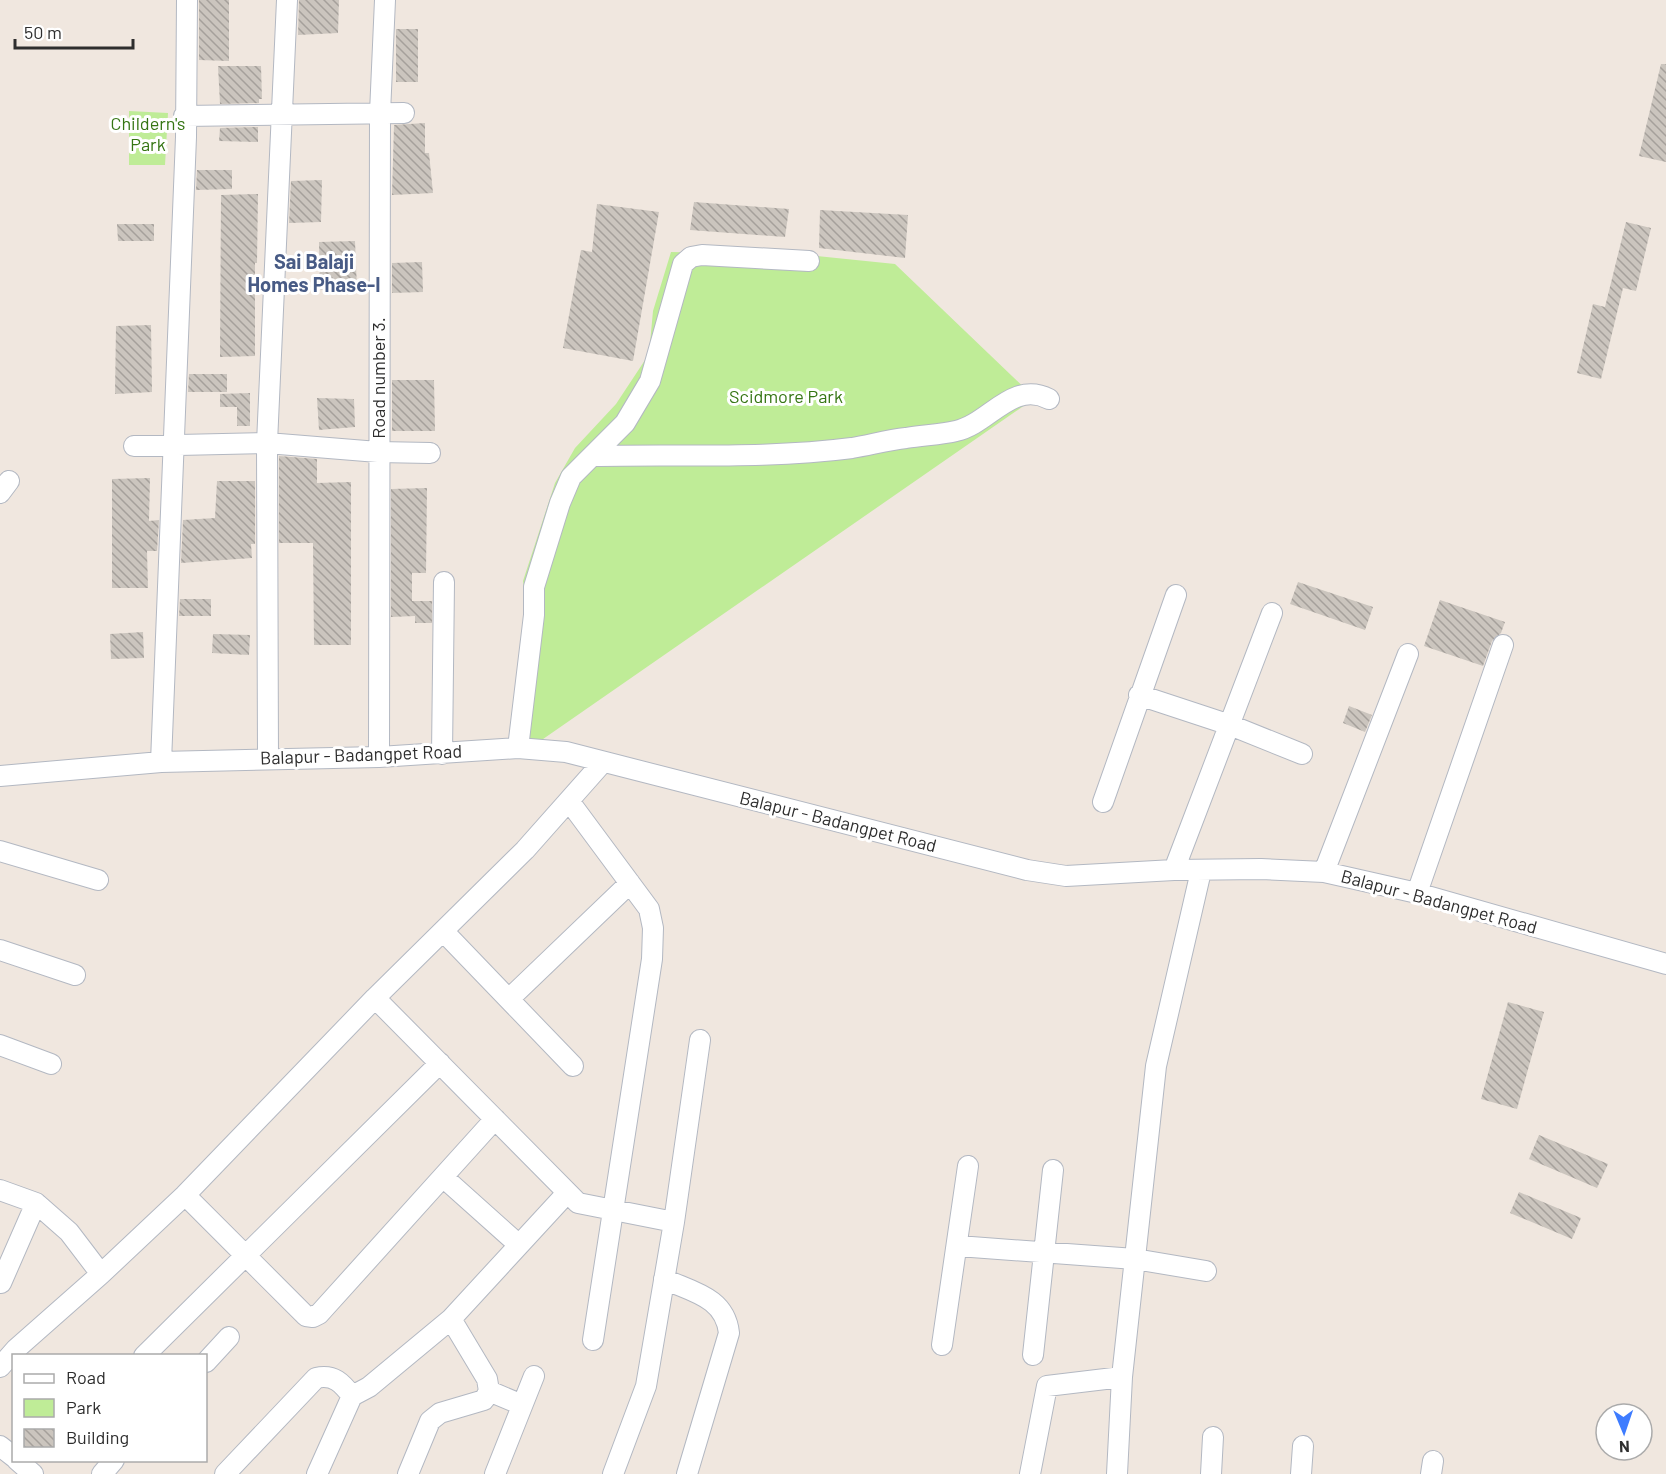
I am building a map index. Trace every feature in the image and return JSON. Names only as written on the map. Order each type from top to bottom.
[{"type":"street","points":[[161,762],[171,446],[186,137],[184,116],[187,0]]},
{"type":"street","points":[[268,758],[267,443],[287,0]]},
{"type":"street","name":"Road number 3.","points":[[379,757],[380,113],[385,0]]},
{"type":"street","points":[[184,116],[404,113]]},
{"type":"street","points":[[518,748],[534,615],[534,587],[560,503],[571,477],[625,423],[650,381],[683,264],[692,257],[702,255],[809,261]]},
{"type":"street","points":[[593,456],[786,453],[851,448],[956,431],[990,414],[1008,399],[1025,395],[1041,395],[1049,399]]},
{"type":"street","points":[[134,446],[267,443],[378,452],[430,453]]},
{"type":"street","points":[[442,754],[444,582]]},
{"type":"street","points":[[1103,802],[1176,595]]},
{"type":"street","points":[[1174,870],[1272,613]]},
{"type":"street","points":[[1417,893],[1503,645]]},
{"type":"street","points":[[1324,872],[1408,654]]},
{"type":"street","points":[[1139,695],[1230,725],[1302,754]]},
{"type":"street","name":"Balapur - Badangpet Road","points":[[0,776],[161,762],[379,757],[518,748],[566,752],[1027,870],[1066,876],[1174,870],[1201,872],[1261,869],[1324,872],[1417,893],[1666,964]]},
{"type":"street","points":[[0,1367],[13,1348],[101,1274],[185,1195],[375,998],[525,850],[603,762]]},
{"type":"street","points":[[568,801],[649,909],[653,928],[652,959],[593,1340]]},
{"type":"street","points":[[0,851],[98,880]]},
{"type":"street","points":[[1117,1474],[1122,1377],[1156,1066],[1201,872]]},
{"type":"street","points":[[509,999],[630,883]]},
{"type":"street","points":[[444,932],[573,1066]]},
{"type":"street","points":[[0,950],[75,975]]},
{"type":"street","points":[[375,998],[578,1203],[674,1222]]},
{"type":"street","points":[[613,1474],[646,1386],[674,1222],[700,1040]]},
{"type":"street","points":[[0,1045],[51,1064]]},
{"type":"street","points":[[146,1354],[440,1063]]},
{"type":"street","points":[[185,1195],[306,1316],[313,1317],[495,1119]]},
{"type":"street","points":[[942,1346],[968,1166]]},
{"type":"street","points":[[1033,1355],[1053,1170]]},
{"type":"street","points":[[442,1177],[519,1245]]},
{"type":"street","points":[[0,1190],[36,1203],[69,1232],[101,1274]]},
{"type":"street","points":[[317,1474],[352,1396],[369,1387],[451,1319],[567,1193]]},
{"type":"street","points":[[1,1283],[36,1203]]},
{"type":"street","points":[[958,1246],[1135,1259],[1206,1270]]},
{"type":"street","points":[[663,1280],[716,1303],[727,1316],[729,1333],[687,1474]]},
{"type":"street","points":[[408,1474],[430,1421],[440,1413],[484,1400],[489,1391],[487,1379],[451,1319]]},
{"type":"street","points":[[207,1361],[229,1337]]},
{"type":"street","points":[[225,1474],[316,1378],[327,1375],[341,1382],[352,1396]]},
{"type":"street","points":[[495,1474],[534,1376]]},
{"type":"street","points":[[1030,1474],[1047,1386],[1122,1377]]},
{"type":"street","points":[[489,1391],[522,1405]]},
{"type":"street","points":[[1211,1474],[1213,1437]]},
{"type":"street","points":[[0,1446],[12,1455]]},
{"type":"street","points":[[1302,1474],[1303,1446]]},
{"type":"street","points":[[18,1462],[33,1474]]},
{"type":"street","points":[[102,1474],[113,1462]]},
{"type":"green space","name":"Childern's Park","points":[[129,111],[168,113],[165,165],[129,165]]},
{"type":"green space","name":"Scidmore Park","points":[[671,252],[807,255],[895,264],[1035,398],[533,746],[513,705],[530,632],[523,581],[555,483],[575,448],[616,404],[649,354],[653,311]]},
{"type":"building","points":[[199,0],[229,0],[229,61],[199,60]]},
{"type":"building","points":[[299,0],[339,0],[338,33],[298,35]]},
{"type":"building","points":[[396,29],[418,29],[418,82],[396,82]]},
{"type":"building","points":[[1661,64],[1666,64],[1666,162],[1639,156]]},
{"type":"building","points":[[218,66],[261,66],[262,99],[259,99],[259,103],[220,104]]},
{"type":"building","points":[[425,123],[425,153],[429,153],[433,193],[392,195],[394,125]]},
{"type":"building","points":[[258,127],[258,142],[219,141],[220,128]]},
{"type":"building","points":[[197,170],[232,170],[232,189],[196,190]]},
{"type":"building","points":[[322,180],[321,222],[289,223],[291,181]]},
{"type":"building","points":[[258,194],[255,356],[220,357],[221,195]]},
{"type":"building","points":[[694,202],[789,209],[785,237],[690,230]]},
{"type":"building","points":[[597,204],[659,212],[633,361],[563,348],[581,250],[592,252]]},
{"type":"building","points":[[820,210],[908,215],[905,258],[819,248]]},
{"type":"building","points":[[1626,222],[1651,228],[1636,291],[1623,288],[1601,379],[1577,373],[1593,304],[1605,307]]},
{"type":"building","points":[[117,224],[154,224],[154,241],[118,241]]},
{"type":"building","points":[[355,241],[357,289],[320,290],[319,242]]},
{"type":"building","points":[[422,262],[423,292],[392,293],[392,263]]},
{"type":"building","points":[[151,325],[152,392],[115,394],[116,326]]},
{"type":"building","points":[[189,374],[227,374],[227,392],[188,392]]},
{"type":"building","points":[[392,380],[434,380],[435,431],[392,431]]},
{"type":"building","points":[[250,393],[250,426],[237,426],[237,407],[220,407],[220,394]]},
{"type":"building","points":[[317,398],[354,399],[355,427],[319,430]]},
{"type":"building","points":[[279,456],[317,459],[317,483],[351,482],[351,645],[314,645],[313,543],[279,543]]},
{"type":"building","points":[[150,478],[149,521],[159,520],[157,551],[147,551],[148,588],[112,588],[112,479]]},
{"type":"building","points":[[217,481],[255,481],[255,544],[251,544],[252,558],[181,563],[183,520],[215,518]]},
{"type":"building","points":[[427,488],[426,573],[412,573],[412,601],[432,601],[432,623],[415,623],[415,616],[391,617],[391,489]]},
{"type":"building","points":[[1298,582],[1373,607],[1365,630],[1290,604]]},
{"type":"building","points":[[180,599],[211,599],[211,616],[179,616]]},
{"type":"building","points":[[1440,600],[1505,622],[1501,633],[1492,641],[1483,666],[1424,646]]},
{"type":"building","points":[[143,632],[144,658],[111,659],[110,634]]},
{"type":"building","points":[[213,634],[250,635],[249,655],[212,653]]},
{"type":"building","points":[[1349,706],[1372,715],[1365,732],[1343,723]]},
{"type":"building","points":[[1508,1002],[1544,1012],[1517,1109],[1481,1099]]},
{"type":"building","points":[[1539,1135],[1608,1164],[1597,1188],[1529,1159]]},
{"type":"building","points":[[1519,1192],[1581,1218],[1572,1239],[1510,1213]]},
{"type":"district","name":"Sai Balaji Homes Phase-I","points":[[314,274]]}]
